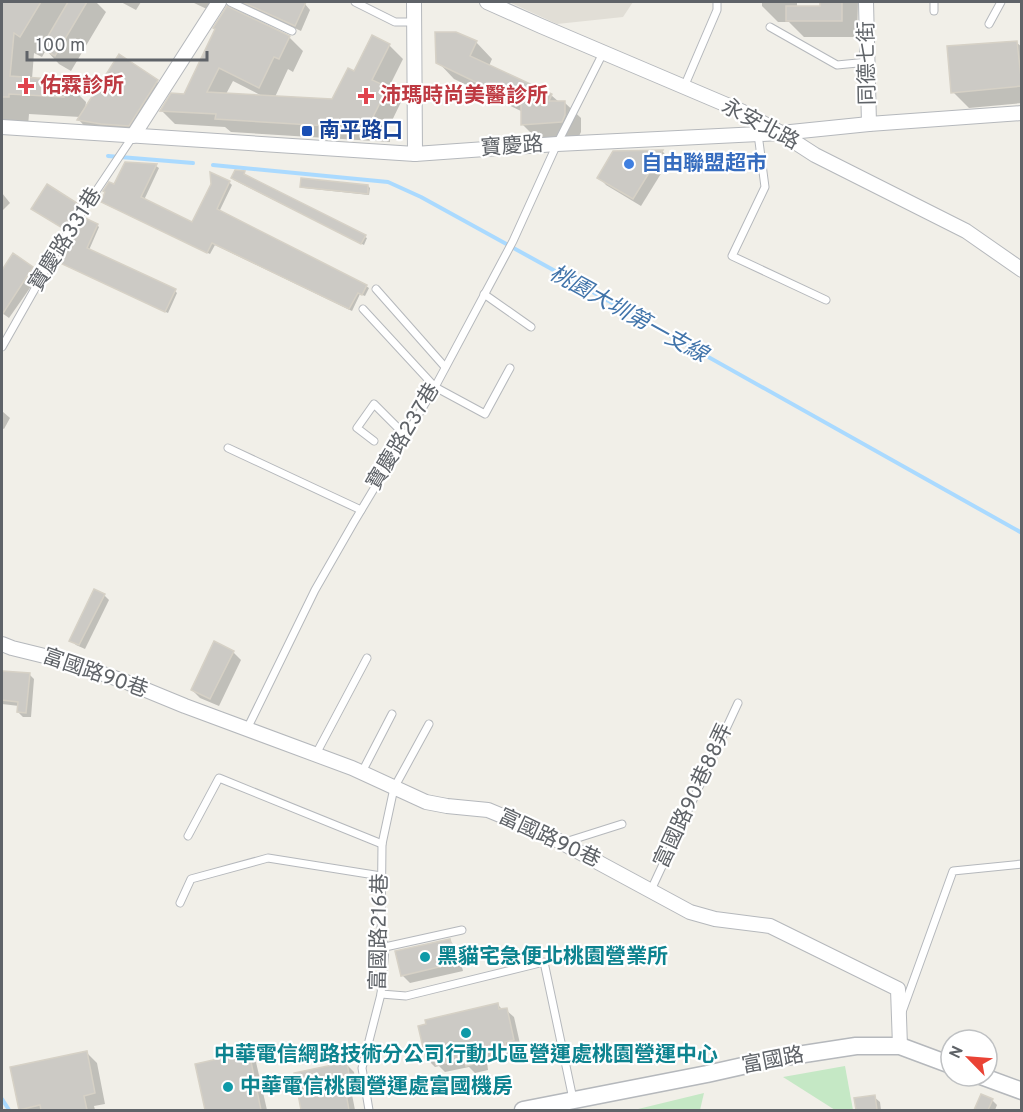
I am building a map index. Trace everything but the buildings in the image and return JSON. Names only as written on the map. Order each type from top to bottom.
[{"type":"street","points":[[133,136],[219,2]]},
{"type":"street","points":[[414,2],[415,154]]},
{"type":"street","name":"永安北路","points":[[487,2],[741,111],[815,155],[966,231],[1022,270]]},
{"type":"street","name":"同德七街","points":[[867,2],[869,124]]},
{"type":"street","name":"寶慶路","points":[[2,127],[415,154],[557,144],[781,133],[1022,113]]},
{"type":"street","name":"富國路90巷","points":[[2,644],[69,662],[129,683],[362,772],[426,802],[488,810],[544,833],[690,912],[715,919],[770,926],[898,989],[900,1046]]},
{"type":"street","name":"富國路","points":[[523,1110],[778,1058],[856,1046],[900,1046],[939,1061]]},
{"type":"street","points":[[999,1083],[1022,1091]]},
{"type":"lane","points":[[230,2],[292,31]]},
{"type":"lane","points":[[355,2],[395,22],[414,22]]},
{"type":"lane","points":[[684,87],[717,10],[717,2]]},
{"type":"lane","points":[[934,2],[934,11]]},
{"type":"lane","points":[[989,24],[1001,2]]},
{"type":"lane","points":[[770,27],[837,65],[867,62]]},
{"type":"lane","name":"寶慶路237巷","points":[[247,729],[315,591],[435,387],[513,241],[557,144],[603,53]]},
{"type":"lane","points":[[758,134],[765,187],[732,255],[826,300]]},
{"type":"lane","name":"寶慶路331巷","points":[[2,347],[58,249],[133,136]]},
{"type":"lane","points":[[376,289],[445,367]]},
{"type":"lane","points":[[484,294],[531,327]]},
{"type":"lane","points":[[363,309],[435,387],[485,414],[510,368]]},
{"type":"lane","points":[[374,441],[357,428],[374,404],[405,435]]},
{"type":"lane","points":[[228,448],[361,510]]},
{"type":"lane","points":[[316,754],[367,657]]},
{"type":"lane","name":"富國路90巷88弄","points":[[651,890],[738,703]]},
{"type":"lane","points":[[362,772],[392,714]]},
{"type":"lane","name":"富國路216巷","points":[[369,1110],[362,1068],[381,994],[385,947],[381,937],[382,844],[394,788],[429,724]]},
{"type":"lane","points":[[188,836],[219,778],[382,844]]},
{"type":"lane","points":[[562,843],[622,824]]},
{"type":"lane","points":[[180,903],[191,879],[268,858],[381,876]]},
{"type":"lane","points":[[899,1020],[953,871],[1022,864]]},
{"type":"lane","points":[[385,947],[462,930]]},
{"type":"lane","points":[[381,994],[406,996],[544,962],[573,1101]]},
{"type":"shaded area","points":[[509,2],[633,2],[623,17],[557,24]]},
{"type":"green space","points":[[845,1066],[853,1110],[835,1110],[783,1077]]},
{"type":"green space","points":[[704,1093],[700,1110],[634,1110]]},
{"type":"waterway","name":"桃園大圳第一支線","points":[[108,156],[193,163]]},
{"type":"waterway","name":"桃園大圳第一支線","points":[[213,165],[388,182],[421,197],[1022,533]]},
{"type":"waterway","points":[[2,1099],[9,1110]]},
{"type":"place","name":"佑霖診所","points":[[26,86]]},
{"type":"place","name":"沛瑪時尚美醫診所","points":[[366,96]]},
{"type":"place","name":"南平路口","points":[[307,131]]},
{"type":"place","name":"自由聯盟超市","points":[[629,164]]},
{"type":"place","name":"黑貓宅急便北桃園營業所","points":[[425,957]]},
{"type":"place","name":"中華電信網路技術分公司行動北區營運處桃園營運中心","points":[[466,1033]]},
{"type":"place","name":"中華電信桃園營運處富國機房","points":[[228,1087]]}]
